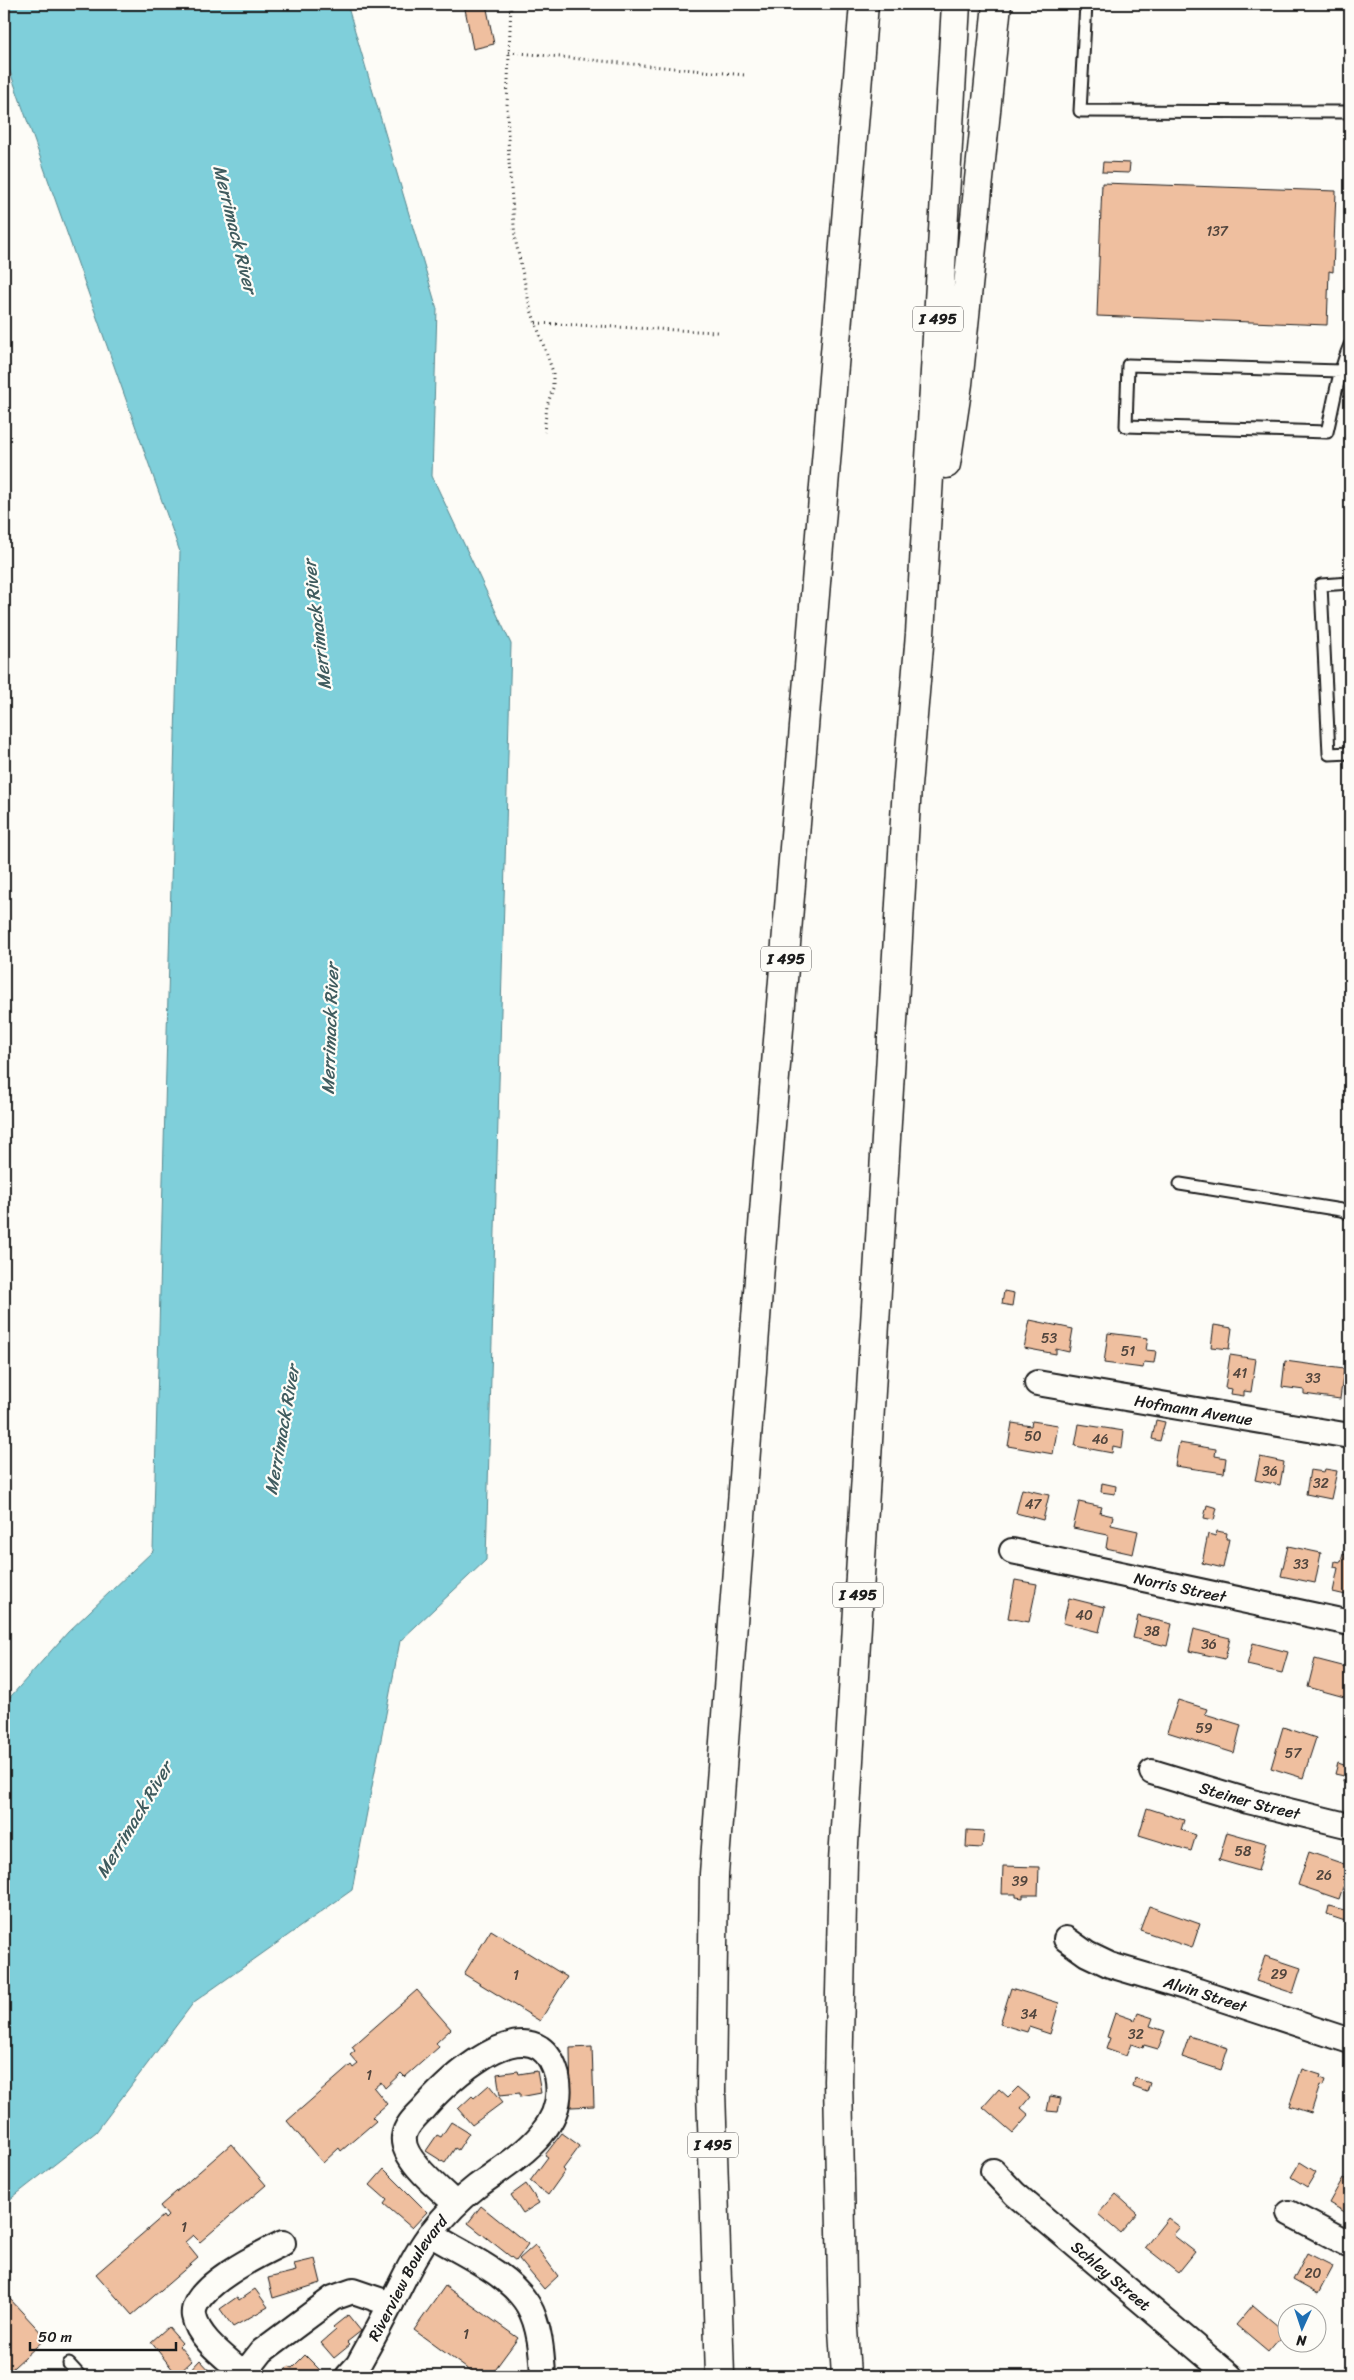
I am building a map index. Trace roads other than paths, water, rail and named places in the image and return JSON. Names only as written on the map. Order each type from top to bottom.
[{"type":"highway","name":"I 495","points":[[720,2376],[711,2091],[714,1874],[767,1173],[864,4]]},
{"type":"highway","name":"I 495","points":[[846,2376],[843,2329],[838,2081],[843,1861],[906,796],[920,634],[956,4]]},
{"type":"highway","points":[[920,634],[958,384],[997,4]]},
{"type":"street","name":"Hofmann Avenue","points":[[1037,1383],[1350,1436]]},
{"type":"street","name":"Norris Street","points":[[1012,1551],[1350,1623]]},
{"type":"street","name":"Steiner Street","points":[[1152,1772],[1248,1801],[1350,1826]]},
{"type":"street","name":"Alvin Street","points":[[1066,1939],[1087,1954],[1110,1965],[1198,1991],[1350,2042]]},
{"type":"street","name":"Riverview Boulevard","points":[[348,2376],[358,2365],[430,2234],[456,2204],[530,2148],[557,2108],[559,2087],[554,2063],[539,2048],[520,2044],[497,2050],[469,2064],[435,2095],[410,2123],[404,2137],[409,2154],[429,2180],[456,2204]]},
{"type":"street","name":"Schley Street","points":[[993,2171],[1015,2194],[1230,2376]]},
{"type":"street","points":[[1289,2213],[1350,2245]]},
{"type":"street","points":[[430,2234],[508,2280],[529,2306],[542,2353],[543,2376]]},
{"type":"street","points":[[283,2243],[238,2265],[204,2294],[195,2306],[194,2315],[202,2334],[245,2375],[262,2351],[334,2298],[354,2291],[391,2304]]},
{"type":"lane","points":[[1086,4],[1080,111],[1350,112]]},
{"type":"lane","points":[[1341,372],[1128,365],[1126,426],[1327,432],[1341,372],[1350,345]]},
{"type":"lane","points":[[1350,583],[1321,585],[1329,754],[1350,753]]},
{"type":"lane","points":[[1180,1184],[1342,1210],[1350,1214]]},
{"type":"lane","points":[[69,2364],[80,2376]]},
{"type":"water","name":"Merrimack River","points":[[4,4],[347,4],[437,309],[432,476],[511,644],[486,1560],[400,1641],[352,1890],[194,2002],[96,2132],[4,2204],[4,1704],[68,1632],[153,1551],[180,552],[4,55]]}]
